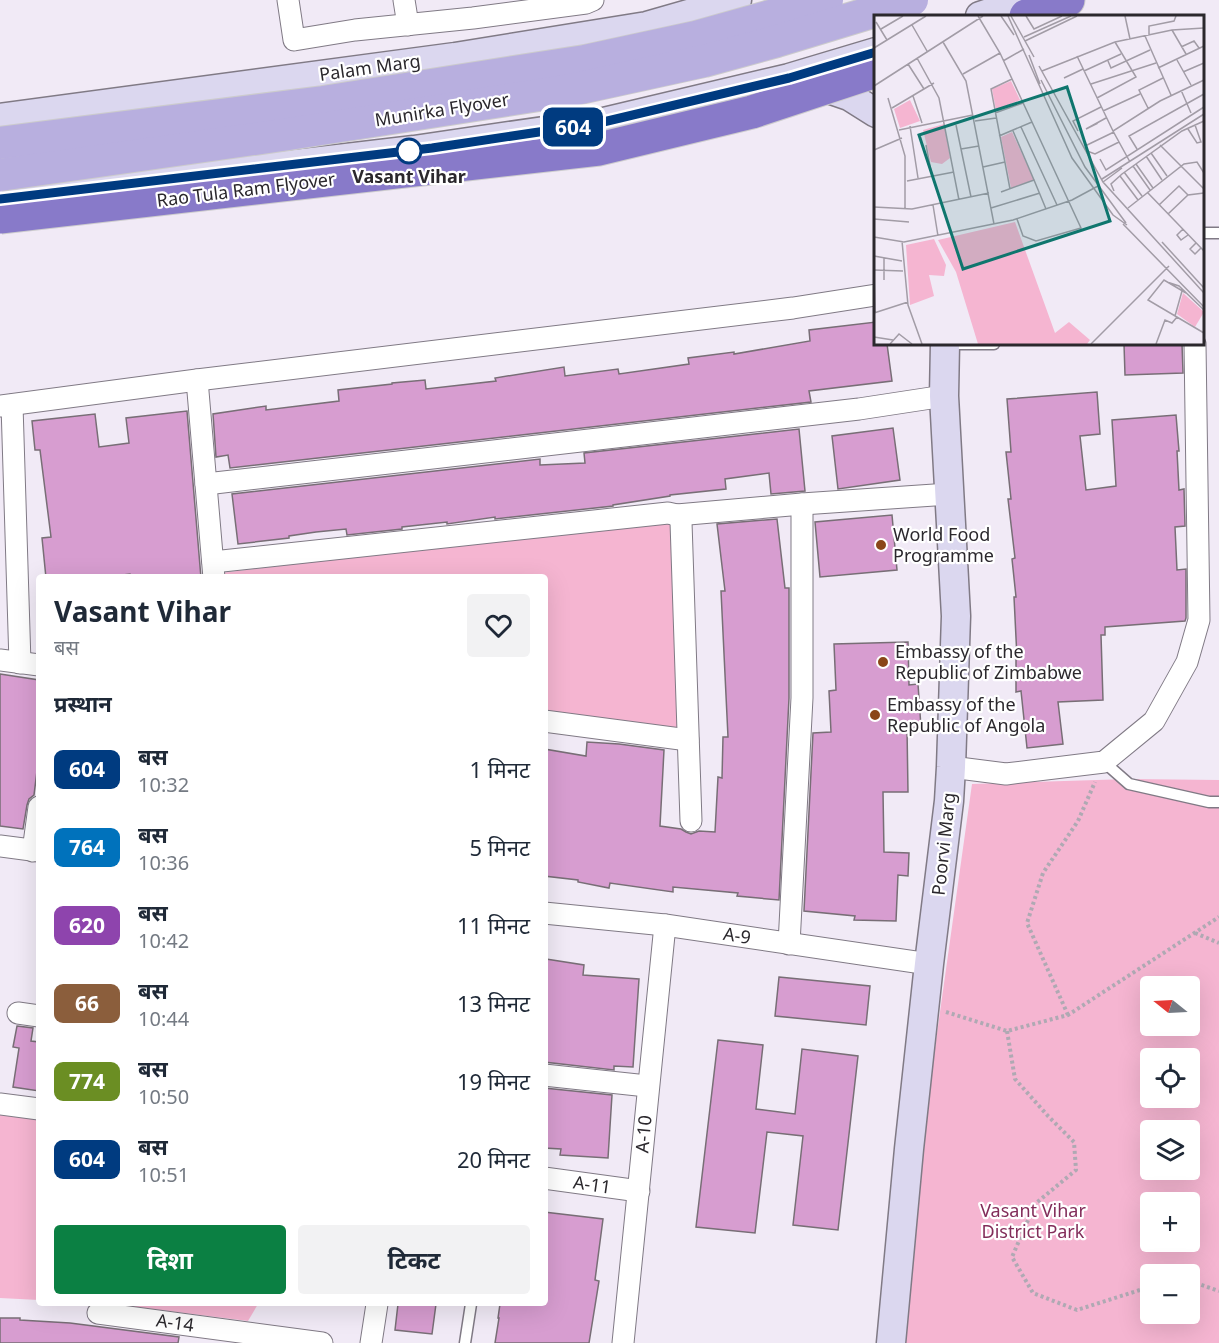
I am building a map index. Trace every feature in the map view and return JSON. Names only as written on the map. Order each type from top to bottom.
[{"type":"highway","points":[[1029,15],[1068,0]]},
{"type":"highway","name":"Rao Tula Ram Flyover","points":[[0,217],[599,149],[752,112],[874,72]]},
{"type":"main road","name":"Palam Marg","points":[[0,118],[455,57],[647,26],[737,0]]},
{"type":"main road","name":"Munirka Flyover","points":[[0,143],[323,102],[585,61],[696,36],[827,0]]},
{"type":"main road","points":[[864,0],[874,28]]},
{"type":"main road","points":[[891,0],[898,15]]},
{"type":"main road","name":"Munirka Flyover","points":[[0,175],[289,134],[571,90],[704,61],[912,0]]},
{"type":"main road","points":[[983,15],[1029,0]]},
{"type":"main road","points":[[705,9],[731,13],[741,24],[747,39],[748,58],[745,76],[727,93]]},
{"type":"main road","points":[[0,199],[432,148],[599,123],[789,78],[874,53]]},
{"type":"main road","points":[[789,78],[849,96],[874,112]]},
{"type":"main road","name":"Poorvi Marg","points":[[891,1343],[909,1149],[950,801],[956,616],[944,396],[945,345]]},
{"type":"street","points":[[288,0],[294,40],[533,5],[586,3],[593,0]]},
{"type":"street","points":[[404,0],[408,25]]},
{"type":"street","points":[[20,663],[6,406],[196,380],[781,310],[874,296]]},
{"type":"street","points":[[951,766],[1006,774],[1104,762],[1154,721],[1187,662],[1199,620],[1195,345]]},
{"type":"street","points":[[196,380],[213,570],[668,513],[677,515],[949,494]]},
{"type":"street","points":[[206,484],[859,409],[944,396]]},
{"type":"street","points":[[789,944],[802,698],[802,504]]},
{"type":"street","points":[[677,515],[681,522],[691,821]]},
{"type":"street","points":[[548,722],[688,740]]},
{"type":"street","points":[[0,846],[36,851]]},
{"type":"street","name":"A-9","points":[[548,913],[665,925],[930,964]]},
{"type":"street","name":"A-10","points":[[623,1343],[647,1086],[665,925]]},
{"type":"street","points":[[18,1013],[36,1016]]},
{"type":"street","points":[[548,1075],[647,1086]]},
{"type":"street","points":[[0,1104],[36,1109]]},
{"type":"street","name":"A-11","points":[[548,1179],[639,1191]]},
{"type":"street","points":[[371,1343],[377,1306]]},
{"type":"street","name":"A-14","points":[[98,1313],[322,1343]]},
{"type":"lane","points":[[1104,762],[1129,784],[1209,802],[1219,801]]},
{"type":"lane","points":[[465,1343],[471,1306]]},
{"type":"path","points":[[1068,1015],[1027,923],[1043,873],[1078,821],[1104,762]]},
{"type":"path","points":[[925,1005],[1007,1031],[1068,1015],[1219,917]]},
{"type":"path","points":[[1194,933],[1219,943]]},
{"type":"path","points":[[1007,1031],[1015,1079],[1074,1142],[1076,1170],[1035,1204],[1012,1257],[1033,1293],[1077,1310],[1140,1290]]},
{"type":"path","points":[[1200,1284],[1219,1291]]},
{"type":"green space","points":[[672,518],[680,732],[548,715],[548,574],[221,573]]},
{"type":"green space","name":"Vasant Vihar District Park","points":[[1129,779],[1219,780],[1219,1343],[903,1343],[917,1176],[972,784]]},
{"type":"green space","points":[[0,1115],[36,1119],[36,1300],[0,1298]]},
{"type":"green space","points":[[129,1306],[257,1306],[248,1321]]},
{"type":"building","points":[[874,322],[874,345],[887,345],[892,381],[809,391],[811,402],[230,468],[228,455],[216,457],[213,414],[266,406],[266,410],[339,401],[338,390],[392,383],[425,380],[426,389],[496,381],[495,378],[564,367],[565,376],[618,369],[619,374],[689,364],[688,358],[734,352],[734,354],[810,341],[809,330]]},
{"type":"building","points":[[1124,345],[1182,345],[1183,373],[1125,375]]},
{"type":"building","points":[[1097,392],[1100,434],[1080,436],[1086,490],[1116,486],[1112,420],[1176,415],[1179,490],[1184,489],[1185,526],[1175,527],[1177,570],[1186,569],[1186,618],[1185,621],[1105,627],[1105,635],[1101,635],[1103,700],[1058,702],[1063,744],[1027,748],[1021,691],[1016,692],[1014,597],[1016,597],[1012,559],[1015,558],[1008,499],[1011,499],[1006,452],[1011,452],[1007,399]]},
{"type":"building","points":[[187,411],[201,574],[46,574],[42,538],[51,537],[40,450],[35,450],[32,421],[95,414],[99,447],[129,443],[126,418]]},
{"type":"building","points":[[893,428],[900,480],[838,489],[832,436]]},
{"type":"building","points":[[799,429],[805,491],[771,494],[769,473],[725,479],[726,489],[670,495],[613,506],[447,524],[447,522],[347,535],[346,529],[316,532],[289,536],[289,538],[238,544],[232,494],[540,459],[540,465],[585,463],[584,453]]},
{"type":"building","points":[[892,515],[897,570],[820,577],[815,522]]},
{"type":"building","points":[[777,519],[785,588],[789,588],[789,698],[779,900],[737,896],[738,893],[673,887],[673,892],[610,883],[609,888],[578,882],[578,880],[548,876],[548,750],[586,756],[587,742],[664,750],[660,826],[681,829],[691,834],[699,831],[715,832],[718,777],[722,778],[723,737],[728,737],[721,591],[725,591],[717,524]]},
{"type":"building","points":[[908,642],[909,685],[918,684],[921,727],[907,728],[908,792],[883,792],[884,852],[909,853],[908,876],[898,875],[896,921],[854,920],[855,916],[804,911],[813,733],[831,732],[829,691],[836,690],[834,644]]},
{"type":"building","points":[[0,674],[36,680],[36,779],[34,795],[29,799],[27,805],[23,829],[0,826]]},
{"type":"building","points":[[548,959],[584,965],[583,975],[639,979],[633,1067],[614,1066],[614,1070],[548,1062]]},
{"type":"building","points":[[779,977],[870,986],[866,1025],[775,1016]]},
{"type":"building","points":[[17,1026],[33,1028],[31,1041],[36,1042],[36,1091],[13,1087],[19,1048],[13,1047]]},
{"type":"building","points":[[718,1040],[763,1045],[756,1109],[795,1114],[802,1049],[858,1056],[838,1230],[793,1225],[803,1136],[767,1132],[755,1233],[696,1227]]},
{"type":"building","points":[[548,1088],[612,1095],[608,1158],[560,1155],[561,1149],[548,1148]]},
{"type":"building","points":[[548,1212],[603,1219],[595,1280],[599,1281],[589,1343],[495,1343],[500,1306],[548,1306]]},
{"type":"building","points":[[398,1306],[436,1306],[432,1334],[395,1330]]},
{"type":"building","points":[[0,1318],[70,1323],[179,1337],[178,1343],[0,1343]]},
{"type":"bus line","name":"604","points":[[0,199],[432,148],[599,123],[789,78],[874,53]]},
{"type":"place","name":"Vasant Vihar","points":[[409,151]]},
{"type":"place","name":"World Food Programme","points":[[881,545]]},
{"type":"place","name":"Embassy of the Republic of Zimbabwe","points":[[883,662]]},
{"type":"place","name":"Embassy of the Republic of Angola","points":[[875,715]]}]
